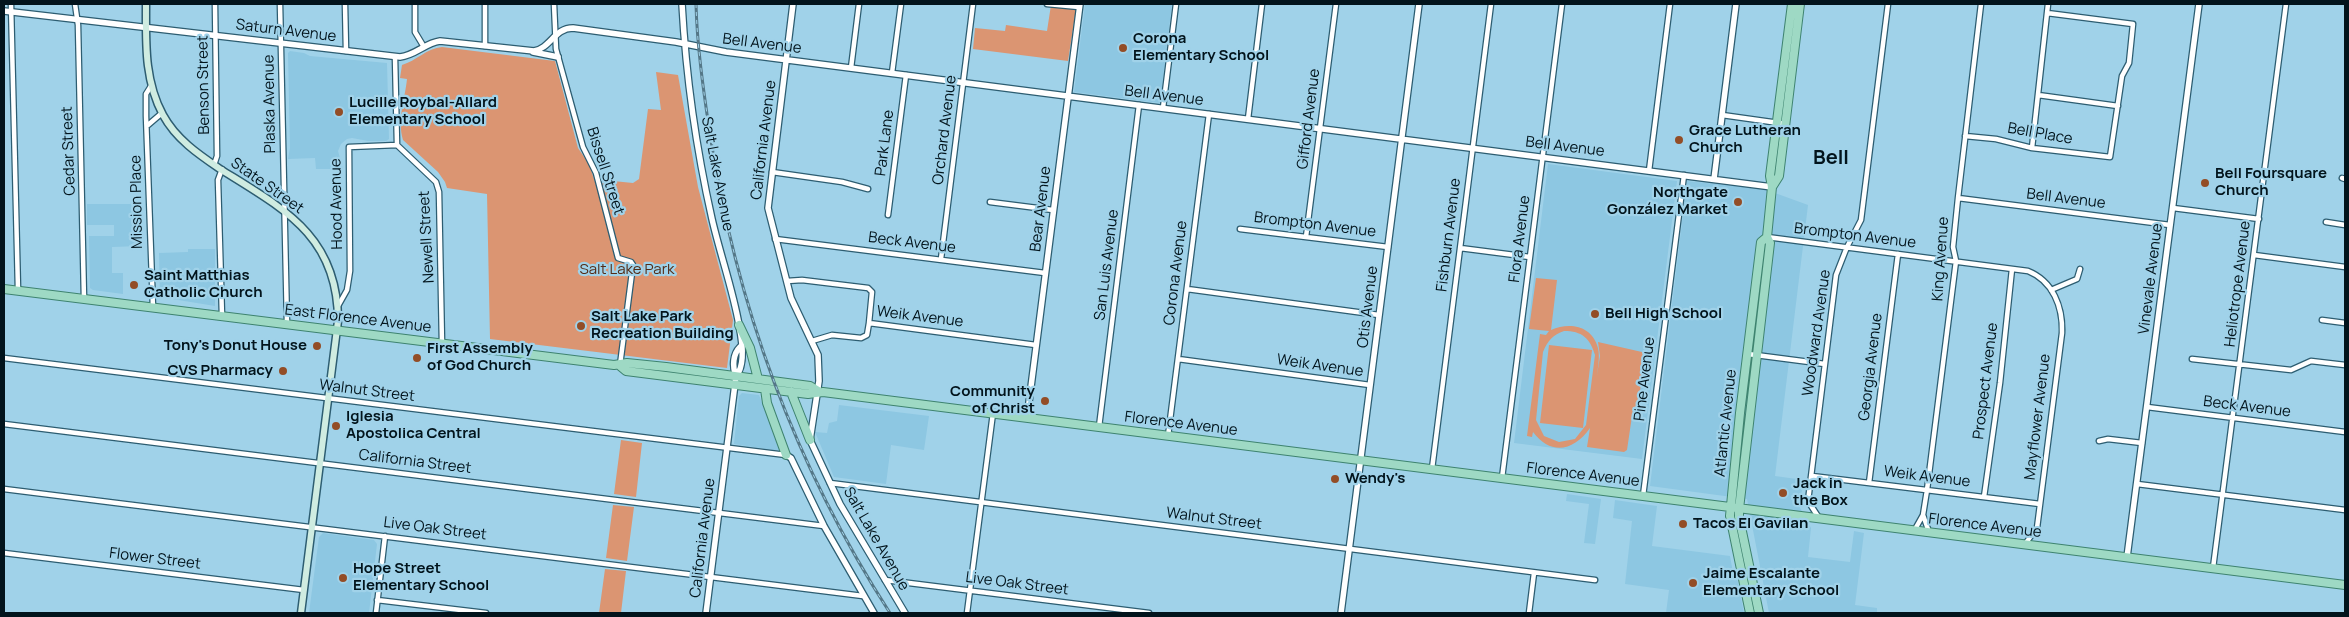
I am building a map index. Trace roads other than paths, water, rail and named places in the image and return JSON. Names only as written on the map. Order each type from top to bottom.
[{"type":"main road","name":"State Street","points":[[146,4],[147,64],[151,86],[162,113],[177,135],[214,165],[285,211],[304,228],[320,249],[333,279],[338,306],[337,330],[301,613]]},
{"type":"main road","name":"Atlantic Avenue","points":[[1782,123],[1792,4]]},
{"type":"main road","name":"Atlantic Avenue","points":[[1750,613],[1730,516],[1735,508],[1752,354],[1770,243],[1767,237],[1772,187],[1770,176],[1793,62],[1800,4]]},
{"type":"main road","points":[[1788,42],[1790,59],[1793,62]]},
{"type":"main road","name":"East Florence Avenue","points":[[4,289],[620,366],[627,363],[736,376],[810,386],[818,391]]},
{"type":"main road","points":[[739,324],[750,348],[758,379]]},
{"type":"main road","name":"East Florence Avenue","points":[[620,366],[626,371],[734,385],[808,394],[818,391]]},
{"type":"main road","points":[[765,388],[767,403],[786,455]]},
{"type":"main road","name":"Florence Avenue","points":[[818,391],[2345,585]]},
{"type":"main road","points":[[791,392],[810,440]]},
{"type":"main road","name":"Atlantic Avenue","points":[[1735,508],[1739,517],[1759,613]]},
{"type":"street","points":[[11,4],[18,290]]},
{"type":"street","name":"Cedar Street","points":[[75,4],[78,20],[84,299]]},
{"type":"street","name":"Benson Street","points":[[214,165],[217,156],[215,4]]},
{"type":"street","name":"Plaska Avenue","points":[[280,4],[287,324]]},
{"type":"street","points":[[345,4],[346,51]]},
{"type":"street","points":[[415,4],[415,32],[424,47]]},
{"type":"street","points":[[485,4],[485,46]]},
{"type":"street","name":"Bissell Street","points":[[554,4],[558,57],[583,147],[596,173],[617,255],[620,260],[631,262],[633,265],[620,366]]},
{"type":"street","name":"Salt Lake Avenue","points":[[682,4],[690,98],[704,179],[720,256],[739,324],[740,347],[736,351],[733,369],[736,376]]},
{"type":"street","name":"California Avenue","points":[[793,4],[768,208],[797,312],[812,341],[820,363],[818,391]]},
{"type":"street","points":[[851,68],[859,4]]},
{"type":"street","points":[[892,73],[901,4]]},
{"type":"street","name":"Orchard Avenue","points":[[941,259],[973,4]]},
{"type":"street","points":[[1047,4],[1079,5]]},
{"type":"street","points":[[1163,108],[1176,4]]},
{"type":"street","points":[[1248,119],[1262,4]]},
{"type":"street","name":"Gifford Avenue","points":[[1306,237],[1336,4]]},
{"type":"street","name":"Otis Avenue","points":[[1341,613],[1419,4]]},
{"type":"street","name":"Fishburn Avenue","points":[[1432,469],[1490,4]]},
{"type":"street","name":"Flora Avenue","points":[[1502,478],[1562,4]]},
{"type":"street","points":[[1649,171],[1670,4]]},
{"type":"street","points":[[1714,179],[1736,4]]},
{"type":"street","name":"Woodward Avenue","points":[[1820,519],[1808,501],[1837,270],[1861,220],[1888,4]]},
{"type":"street","name":"King Avenue","points":[[1929,532],[1924,515],[1956,261],[1953,247],[1981,4]]},
{"type":"street","points":[[2032,148],[2048,4]]},
{"type":"street","name":"Vinevale Avenue","points":[[2127,557],[2199,4]]},
{"type":"street","name":"Heliotrope Avenue","points":[[2213,568],[2286,4]]},
{"type":"street","name":"Bear Avenue","points":[[1027,418],[1079,5]]},
{"type":"street","name":"Saturn Avenue","points":[[4,11],[395,57],[412,54],[440,41],[558,57]]},
{"type":"street","points":[[2038,95],[2118,106],[2122,76],[2128,63],[2133,24],[2047,13]]},
{"type":"street","name":"Bell Avenue","points":[[555,35],[562,29],[573,28],[684,44],[710,50],[1772,187]]},
{"type":"street","points":[[531,52],[542,49],[555,35]]},
{"type":"street","points":[[395,57],[397,145]]},
{"type":"street","name":"Park Lane","points":[[888,215],[906,75]]},
{"type":"street","name":"Mission Place","points":[[151,86],[146,94],[153,308]]},
{"type":"street","name":"San Luis Avenue","points":[[1099,427],[1139,105]]},
{"type":"street","name":"Bell Place","points":[[1965,136],[1996,139],[2032,148],[2110,157],[2118,106]]},
{"type":"street","points":[[148,125],[162,113]]},
{"type":"street","name":"Corona Avenue","points":[[1168,436],[1208,114]]},
{"type":"street","points":[[1722,115],[1782,123]]},
{"type":"street","name":"Hood Avenue","points":[[338,306],[347,290],[350,271],[349,148],[397,145]]},
{"type":"street","name":"Newell Street","points":[[397,145],[438,186],[442,344]]},
{"type":"street","points":[[222,170],[218,180],[222,316]]},
{"type":"street","points":[[772,172],[842,182],[868,189]]},
{"type":"street","name":"Pine Avenue","points":[[1643,496],[1684,175]]},
{"type":"street","name":"Bell Avenue","points":[[1958,198],[2170,225]]},
{"type":"street","points":[[990,202],[1054,210]]},
{"type":"street","points":[[2173,208],[2259,219]]},
{"type":"street","points":[[2326,222],[2345,224]]},
{"type":"street","name":"Brompton Avenue","points":[[1240,229],[1388,247]]},
{"type":"street","name":"Brompton Avenue","points":[[1767,237],[2012,268],[2036,274],[2052,290]]},
{"type":"street","name":"Beck Avenue","points":[[775,238],[1046,273]]},
{"type":"street","points":[[1460,248],[1530,257]]},
{"type":"street","name":"Georgia Avenue","points":[[1869,483],[1898,254]]},
{"type":"street","points":[[2254,255],[2345,267]]},
{"type":"street","name":"Prospect Avenue","points":[[1984,497],[2012,268]]},
{"type":"street","points":[[2052,290],[2077,279],[2080,269]]},
{"type":"street","points":[[787,281],[802,280],[868,288],[872,292],[869,323]]},
{"type":"street","points":[[1187,289],[1379,315]]},
{"type":"street","name":"Mayflower Avenue","points":[[2025,544],[2034,534],[2040,504],[2062,333],[2061,315],[2052,290]]},
{"type":"street","points":[[2322,320],[2345,323]]},
{"type":"street","name":"Weik Avenue","points":[[812,341],[832,335],[861,338],[866,335],[869,323],[1036,344]]},
{"type":"street","points":[[1752,354],[1825,364]]},
{"type":"street","name":"Walnut Street","points":[[4,358],[786,455]]},
{"type":"street","points":[[2192,358],[2291,370],[2311,361],[2345,365]]},
{"type":"street","name":"Weik Avenue","points":[[1178,359],[1370,385]]},
{"type":"street","name":"California Avenue","points":[[706,613],[736,376]]},
{"type":"street","points":[[810,440],[818,391]]},
{"type":"street","name":"Beck Avenue","points":[[2147,407],[2345,432]]},
{"type":"street","points":[[967,613],[993,413]]},
{"type":"street","name":"California Street","points":[[4,424],[824,526]]},
{"type":"street","points":[[2099,441],[2108,438],[2142,444]]},
{"type":"street","name":"Salt Lake Avenue","points":[[810,440],[830,483],[883,580],[905,613]]},
{"type":"street","points":[[786,455],[791,458],[824,526],[874,613]]},
{"type":"street","name":"Weik Avenue","points":[[1812,476],[2040,504]]},
{"type":"street","name":"Walnut Street","points":[[830,483],[1594,580]]},
{"type":"street","points":[[2136,484],[2345,510]]},
{"type":"street","name":"Live Oak Street","points":[[4,489],[863,596]]},
{"type":"street","name":"King Avenue","points":[[1914,530],[1924,515]]},
{"type":"street","points":[[376,613],[385,536]]},
{"type":"street","name":"Flower Street","points":[[4,553],[304,590]]},
{"type":"street","points":[[1529,613],[1534,572]]},
{"type":"street","name":"Live Oak Street","points":[[883,580],[1149,613]]},
{"type":"street","points":[[377,600],[486,613]]},
{"type":"railway","points":[[696,4],[703,82],[720,192],[735,256],[753,319],[798,441],[825,500],[856,557],[890,613]]},
{"type":"place","name":"Corona Elementary School","points":[[1123,48]]},
{"type":"place","name":"Lucille Roybal-Allard Elementary School","points":[[339,112]]},
{"type":"place","name":"Grace Lutheran Church","points":[[1679,140]]},
{"type":"place","name":"Bell Foursquare Church","points":[[2205,183]]},
{"type":"place","name":"Northgate González Market","points":[[1738,202]]},
{"type":"place","name":"Saint Matthias Catholic Church","points":[[134,285]]},
{"type":"place","name":"Bell High School","points":[[1595,314]]},
{"type":"place","name":"Salt Lake Park Recreation Building","points":[[581,326]]},
{"type":"place","name":"Tony's Donut House","points":[[317,346]]},
{"type":"place","name":"First Assembly of God Church","points":[[417,358]]},
{"type":"place","name":"CVS Pharmacy","points":[[283,371]]},
{"type":"place","name":"Community of Christ","points":[[1045,401]]},
{"type":"place","name":"Iglesia Apostolica Central","points":[[336,426]]},
{"type":"place","name":"Wendy's","points":[[1335,479]]},
{"type":"place","name":"Jack in the Box","points":[[1783,493]]},
{"type":"place","name":"Tacos El Gavilan","points":[[1683,524]]},
{"type":"place","name":"Hope Street Elementary School","points":[[343,578]]},
{"type":"place","name":"Jaime Escalante Elementary School","points":[[1693,583]]},
{"type":"district","name":"Bell","points":[[1831,158]]},
{"type":"park label","name":"Salt Lake Park","points":[[627,270]]}]
